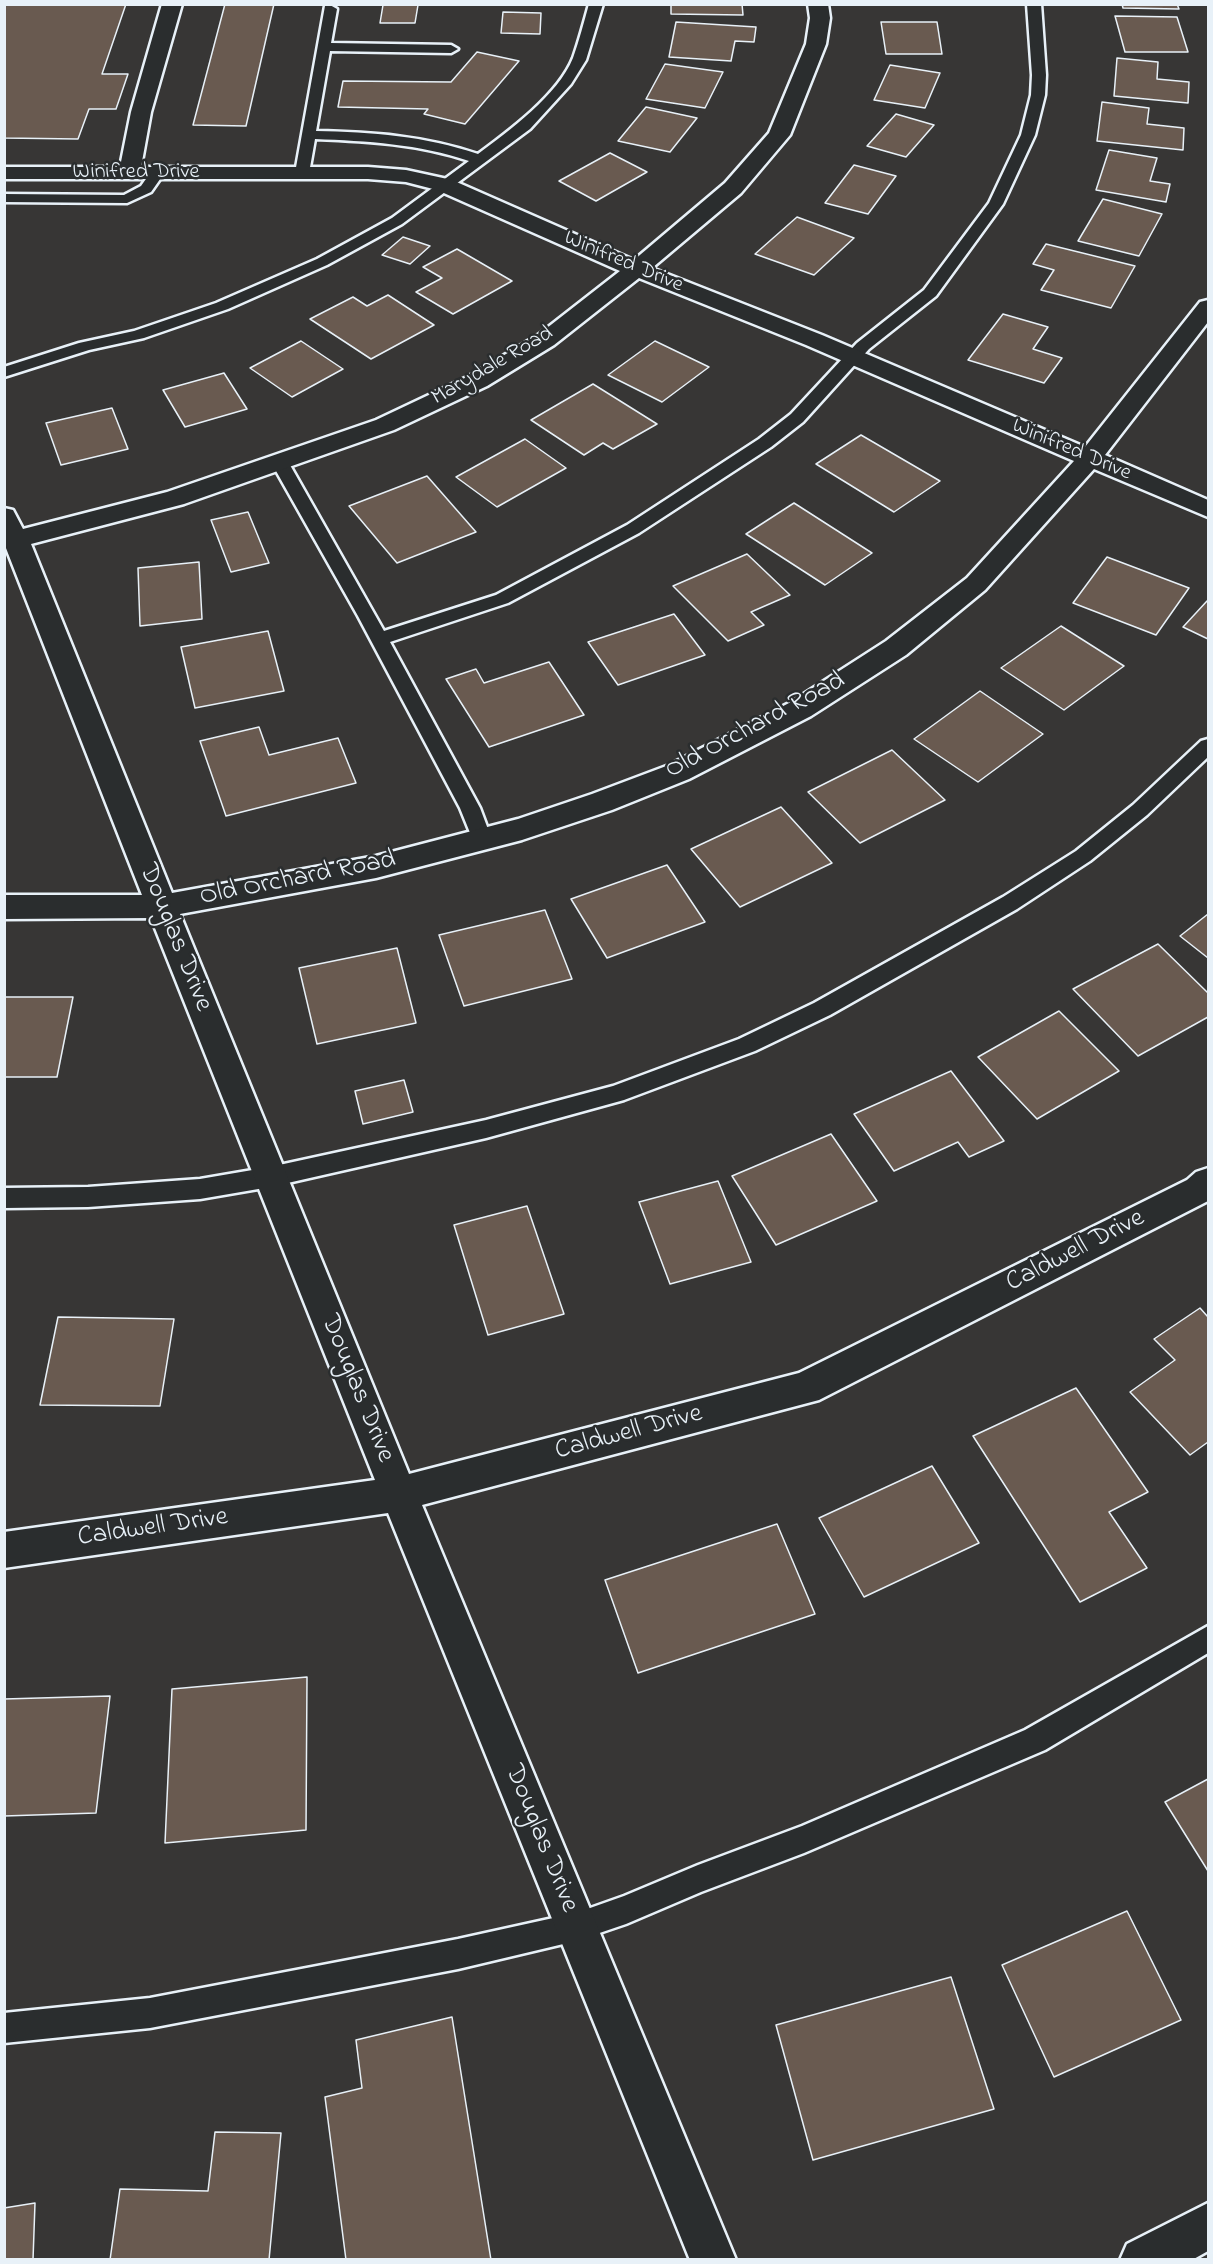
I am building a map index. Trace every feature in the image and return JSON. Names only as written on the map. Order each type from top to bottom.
[{"type":"street","points":[[129,173],[141,112],[172,4]]},
{"type":"street","name":"Marydale Road","points":[[10,527],[175,498],[280,462],[385,425],[478,381],[546,340],[672,241],[733,188],[779,135],[816,44],[820,18],[818,4]]},
{"type":"street","name":"Winifred Drive","points":[[4,173],[302,173],[406,176],[444,185],[635,269],[851,357],[1209,509]]},
{"type":"street","name":"Old Orchard Road","points":[[4,907],[161,906],[376,867],[482,840],[602,802],[679,772],[801,710],[896,648],[976,584],[1089,459],[1209,307]]},
{"type":"street","name":"Douglas Drive","points":[[10,527],[398,1494],[714,2259]]},
{"type":"street","name":"Caldwell Drive","points":[[4,1550],[398,1494],[807,1388],[1199,1190],[1209,1182]]},
{"type":"street","points":[[1143,2259],[1209,2226]]},
{"type":"lane","points":[[4,372],[85,346],[138,334],[222,306],[340,252],[397,221],[525,126],[566,81],[579,60],[596,4]]},
{"type":"lane","points":[[379,639],[502,598],[633,529],[765,443],[797,418],[851,357],[930,293],[996,204],[1028,135],[1038,95],[1034,4]]},
{"type":"lane","points":[[302,173],[330,9]]},
{"type":"lane","points":[[323,47],[451,49]]},
{"type":"lane","points":[[310,135],[400,139],[454,150],[479,159]]},
{"type":"lane","points":[[4,198],[127,199],[146,189],[158,172]]},
{"type":"lane","points":[[280,462],[297,499],[360,601],[460,789],[482,840]]},
{"type":"lane","points":[[4,1198],[88,1197],[200,1189],[270,1177],[486,1129],[616,1094],[747,1045],[822,1008],[1010,903],[1083,856],[1140,810],[1209,746]]},
{"type":"lane","points":[[4,2028],[150,2013],[458,1954],[576,1927],[626,1910],[698,1879],[804,1839],[1035,1740],[1209,1639]]},
{"type":"building","points":[[4,4],[126,4],[102,74],[128,74],[116,109],[89,109],[78,139],[4,138]]},
{"type":"building","points":[[225,4],[274,4],[246,126],[193,125]]},
{"type":"building","points":[[671,4],[742,4],[743,15],[671,14]]},
{"type":"building","points":[[1122,4],[1177,4],[1179,9],[1123,8]]},
{"type":"building","points":[[383,5],[418,5],[415,23],[380,23]]},
{"type":"building","points":[[503,12],[541,13],[540,34],[501,33]]},
{"type":"building","points":[[1115,16],[1177,17],[1188,52],[1125,52]]},
{"type":"building","points":[[676,22],[756,27],[754,42],[735,41],[731,61],[669,57]]},
{"type":"building","points":[[881,22],[937,22],[942,54],[886,54]]},
{"type":"building","points":[[477,52],[519,61],[465,124],[424,114],[428,109],[338,107],[343,81],[451,82]]},
{"type":"building","points":[[1117,58],[1158,62],[1157,79],[1189,82],[1188,103],[1114,96]]},
{"type":"building","points":[[665,64],[723,72],[705,108],[646,99]]},
{"type":"building","points":[[890,65],[940,73],[925,108],[874,100]]},
{"type":"building","points":[[1102,102],[1149,108],[1147,124],[1184,128],[1183,150],[1097,141]]},
{"type":"building","points":[[646,107],[697,118],[670,152],[618,141]]},
{"type":"building","points":[[896,114],[934,125],[906,157],[867,146]]},
{"type":"building","points":[[1109,150],[1157,158],[1150,181],[1170,184],[1166,202],[1096,190]]},
{"type":"building","points":[[610,153],[647,172],[596,201],[559,181]]},
{"type":"building","points":[[854,165],[896,176],[868,214],[825,203]]},
{"type":"building","points":[[1103,199],[1162,214],[1139,256],[1078,241]]},
{"type":"building","points":[[797,217],[854,238],[814,275],[755,254]]},
{"type":"building","points":[[403,237],[430,246],[410,264],[382,255]]},
{"type":"building","points":[[1046,244],[1135,266],[1111,308],[1041,290],[1054,270],[1033,264]]},
{"type":"building","points":[[457,249],[512,281],[453,314],[416,292],[442,278],[423,267]]},
{"type":"building","points":[[388,295],[434,325],[371,359],[310,319],[353,297],[367,306]]},
{"type":"building","points":[[1003,314],[1048,327],[1033,349],[1062,358],[1044,383],[968,360]]},
{"type":"building","points":[[301,341],[343,369],[292,397],[250,368]]},
{"type":"building","points":[[655,341],[709,367],[662,402],[608,375]]},
{"type":"building","points":[[224,373],[247,409],[185,427],[163,390]]},
{"type":"building","points":[[593,384],[657,424],[613,449],[603,443],[584,455],[531,420]]},
{"type":"building","points":[[112,408],[128,449],[61,465],[46,423]]},
{"type":"building","points":[[861,435],[940,481],[894,512],[816,464]]},
{"type":"building","points":[[525,439],[566,468],[497,507],[456,477]]},
{"type":"building","points":[[427,476],[476,532],[397,563],[349,506]]},
{"type":"building","points":[[794,503],[872,553],[825,585],[746,534]]},
{"type":"building","points":[[248,512],[269,563],[231,572],[211,520]]},
{"type":"building","points":[[747,554],[790,595],[751,612],[764,625],[728,641],[673,586]]},
{"type":"building","points":[[1107,557],[1189,588],[1156,635],[1073,603]]},
{"type":"building","points":[[199,562],[202,619],[140,626],[138,568]]},
{"type":"building","points":[[1208,602],[1208,639],[1183,627]]},
{"type":"building","points":[[674,614],[705,655],[618,685],[588,642]]},
{"type":"building","points":[[1061,626],[1124,666],[1064,710],[1001,668]]},
{"type":"building","points":[[268,631],[284,691],[195,708],[181,647]]},
{"type":"building","points":[[549,662],[584,715],[489,747],[446,679],[476,669],[484,683]]},
{"type":"building","points":[[980,691],[1043,734],[978,782],[914,739]]},
{"type":"building","points":[[259,727],[269,755],[338,738],[356,783],[226,816],[200,741]]},
{"type":"building","points":[[892,750],[945,800],[860,843],[808,792]]},
{"type":"building","points":[[781,807],[832,863],[740,907],[691,849]]},
{"type":"building","points":[[667,865],[705,922],[607,958],[571,899]]},
{"type":"building","points":[[545,910],[572,979],[464,1006],[439,935]]},
{"type":"building","points":[[1208,914],[1208,958],[1180,936]]},
{"type":"building","points":[[1158,944],[1208,993],[1208,1017],[1138,1056],[1073,989]]},
{"type":"building","points":[[397,948],[416,1023],[317,1044],[299,968]]},
{"type":"building","points":[[4,997],[73,997],[57,1077],[4,1077]]},
{"type":"building","points":[[1059,1011],[1119,1071],[1037,1119],[978,1057]]},
{"type":"building","points":[[951,1071],[1004,1141],[969,1157],[958,1142],[894,1171],[854,1114]]},
{"type":"building","points":[[404,1080],[413,1112],[363,1124],[355,1091]]},
{"type":"building","points":[[831,1134],[877,1201],[776,1245],[732,1176]]},
{"type":"building","points":[[718,1181],[751,1262],[670,1284],[639,1202]]},
{"type":"building","points":[[527,1206],[564,1314],[488,1335],[454,1225]]},
{"type":"building","points":[[1200,1308],[1208,1317],[1208,1442],[1190,1455],[1130,1392],[1175,1360],[1154,1339]]},
{"type":"building","points":[[58,1317],[174,1319],[160,1406],[40,1405]]},
{"type":"building","points":[[1076,1388],[1148,1492],[1109,1512],[1147,1568],[1080,1602],[973,1436]]},
{"type":"building","points":[[932,1466],[979,1543],[864,1597],[819,1518]]},
{"type":"building","points":[[777,1524],[815,1614],[638,1673],[605,1580]]},
{"type":"building","points":[[307,1677],[306,1830],[165,1843],[172,1689]]},
{"type":"building","points":[[110,1696],[96,1813],[4,1816],[4,1699]]},
{"type":"building","points":[[1208,1779],[1208,1871],[1165,1802]]},
{"type":"building","points":[[1127,1911],[1181,2020],[1054,2077],[1002,1965]]},
{"type":"building","points":[[951,1977],[994,2109],[813,2160],[776,2025]]},
{"type":"building","points":[[452,2017],[491,2260],[346,2260],[325,2097],[362,2088],[356,2040]]},
{"type":"building","points":[[215,2132],[281,2133],[269,2260],[110,2260],[120,2189],[208,2191]]},
{"type":"building","points":[[35,2203],[33,2260],[4,2260],[4,2208]]}]
